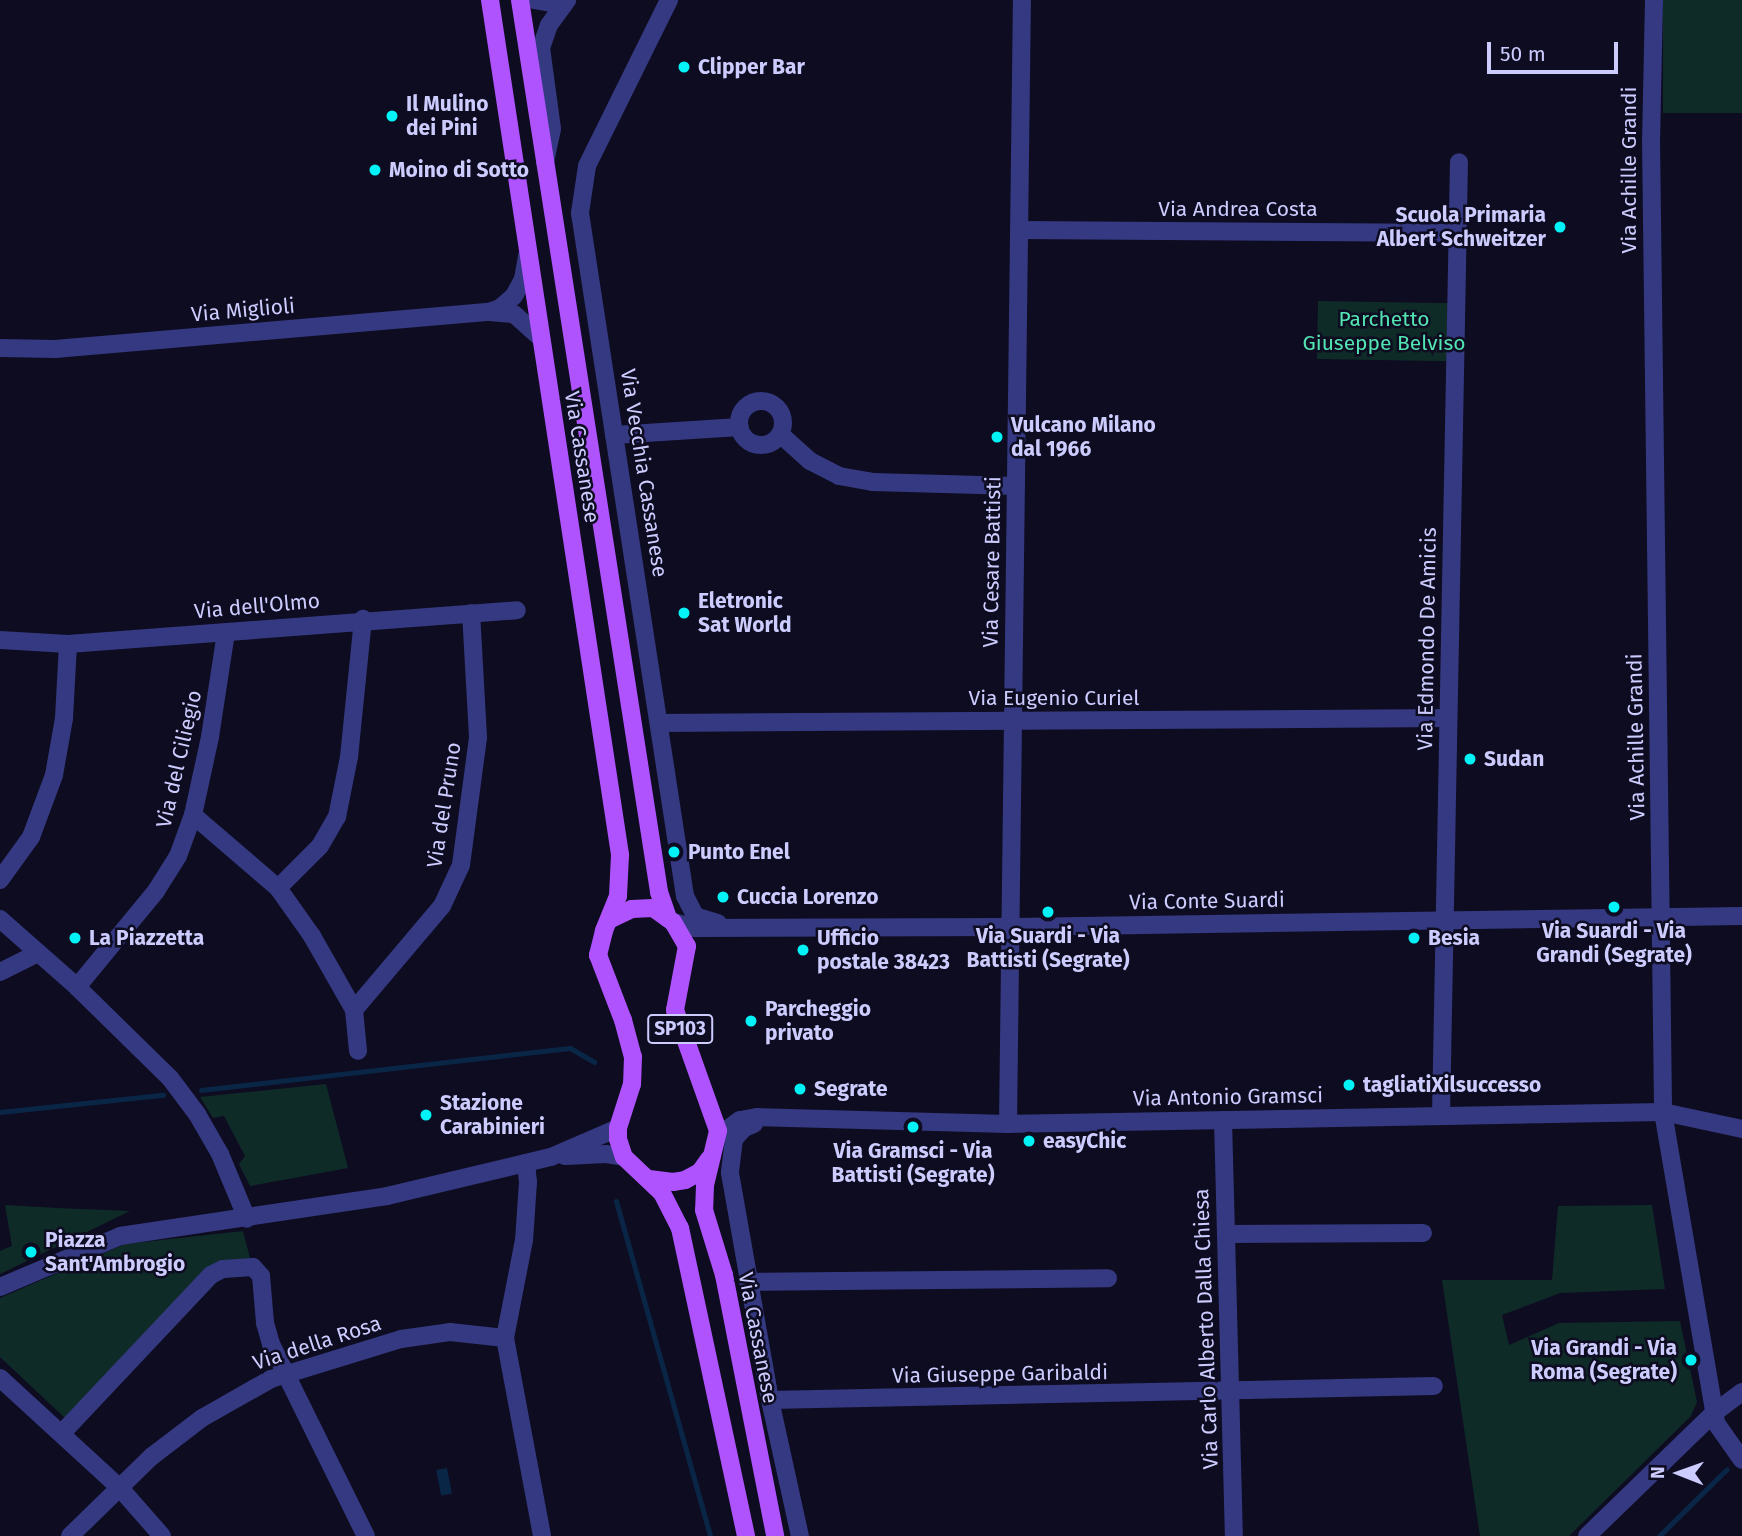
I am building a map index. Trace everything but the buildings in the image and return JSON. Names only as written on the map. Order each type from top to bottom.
[{"type":"main road","name":"Via Cassanese","points":[[490,0],[618,844],[620,883],[600,944],[599,965],[627,1031],[634,1070],[618,1129],[624,1157]]},
{"type":"main road","points":[[494,22],[510,0]]},
{"type":"main road","name":"Via Cassanese","points":[[520,0],[662,907],[687,946],[675,1010],[716,1121],[716,1143],[705,1185],[704,1210],[724,1275],[775,1536]]},
{"type":"main road","points":[[609,920],[624,911],[653,908],[671,920]]},
{"type":"main road","points":[[649,1179],[673,1182],[690,1178],[700,1171],[716,1143]]},
{"type":"main road","points":[[624,1157],[649,1179],[666,1199],[682,1234],[746,1536]]},
{"type":"street","points":[[534,0],[564,2],[544,34],[541,48],[552,129],[545,162]]},
{"type":"street","points":[[657,27],[660,0]]},
{"type":"street","name":"Via Vecchia Cassanese","points":[[669,0],[587,166],[581,190],[580,213],[687,905],[701,919],[746,926]]},
{"type":"street","name":"Via Cesare Battisti","points":[[1008,1124],[1022,0]]},
{"type":"street","name":"Via Achille Grandi","points":[[1654,0],[1651,139],[1663,1112],[1716,1423],[1742,1460]]},
{"type":"street","name":"Via Edmondo De Amicis","points":[[1441,1116],[1459,162]]},
{"type":"street","name":"Via Andrea Costa","points":[[1019,230],[1458,233]]},
{"type":"street","points":[[489,312],[505,305],[519,289],[526,266],[527,249]]},
{"type":"street","points":[[489,312],[514,314],[541,338]]},
{"type":"street","name":"Via Miglioli","points":[[0,348],[55,349],[489,312]]},
{"type":"street","points":[[765,401],[781,414],[780,434],[772,442],[760,445],[750,442],[740,427],[746,408],[765,401]]},
{"type":"street","points":[[614,435],[740,427]]},
{"type":"street","points":[[780,434],[810,461],[839,475],[872,482],[1016,486]]},
{"type":"street","name":"Via dell'Olmo","points":[[0,639],[68,644],[363,619],[517,610]]},
{"type":"street","name":"Via del Pruno","points":[[354,1010],[442,906],[461,865],[478,737],[471,613]]},
{"type":"street","points":[[278,888],[320,846],[340,810],[349,757],[363,619]]},
{"type":"street","name":"Via del Ciliegio","points":[[78,987],[166,878],[193,815],[216,705],[226,632]]},
{"type":"street","points":[[0,880],[31,837],[54,775],[64,718],[68,644]]},
{"type":"street","name":"Via Eugenio Curiel","points":[[659,723],[1448,718]]},
{"type":"street","points":[[193,815],[278,888],[319,946],[354,1010],[358,1051]]},
{"type":"street","name":"Via Conte Suardi","points":[[671,920],[696,928],[1011,927],[1742,916]]},
{"type":"street","points":[[0,919],[78,987],[170,1078],[197,1114],[220,1154],[247,1219]]},
{"type":"street","points":[[0,972],[38,953]]},
{"type":"street","name":"Via Antonio Gramsci","points":[[716,1143],[735,1122],[746,1118],[1008,1124],[1663,1112],[1742,1129]]},
{"type":"street","points":[[779,1120],[744,1128],[734,1139],[730,1153],[730,1173],[770,1400],[800,1536]]},
{"type":"street","name":"Via Carlo Alberto Dalla Chiesa","points":[[1223,1120],[1234,1536]]},
{"type":"street","points":[[0,1287],[120,1236],[387,1196],[551,1157],[618,1129]]},
{"type":"street","points":[[551,1157],[606,1154],[624,1157]]},
{"type":"street","points":[[526,1163],[528,1182],[524,1240],[505,1338],[542,1536]]},
{"type":"street","points":[[1226,1234],[1423,1233]]},
{"type":"street","points":[[62,1433],[199,1286],[223,1269],[247,1266],[259,1270],[265,1323],[284,1374],[366,1536]]},
{"type":"street","points":[[748,1282],[1108,1278]]},
{"type":"street","name":"Via della Rosa","points":[[69,1536],[151,1457],[202,1418],[240,1395],[284,1374],[401,1339],[450,1332],[505,1338]]},
{"type":"street","name":"Via Giuseppe Garibaldi","points":[[770,1400],[1230,1393],[1434,1386]]},
{"type":"street","points":[[3,1387],[62,1433],[120,1487],[162,1536]]},
{"type":"street","points":[[1587,1536],[1714,1413],[1742,1392]]},
{"type":"green space","points":[[1663,0],[1742,0],[1742,113],[1663,113]]},
{"type":"green space","name":"Parchetto Giuseppe Belviso","points":[[1318,301],[1452,303],[1451,361],[1317,359]]},
{"type":"green space","points":[[326,1084],[348,1168],[250,1186],[239,1164],[245,1156],[224,1116],[213,1118],[200,1097]]},
{"type":"green space","name":"Piazza Sant'Ambrogio","points":[[5,1205],[130,1211],[0,1274],[0,1251],[12,1246]]},
{"type":"green space","points":[[1652,1205],[1665,1289],[1560,1293],[1502,1315],[1509,1345],[1559,1323],[1680,1321],[1697,1402],[1691,1416],[1569,1536],[1480,1536],[1442,1280],[1552,1280],[1558,1206]]},
{"type":"green space","points":[[243,1231],[250,1258],[223,1263],[66,1419],[0,1357],[0,1298],[125,1244]]},
{"type":"water","points":[[447,1468],[452,1494],[441,1496],[436,1470]]},
{"type":"waterway","points":[[201,1090],[570,1048],[594,1062]]},
{"type":"waterway","points":[[0,1112],[163,1095]]},
{"type":"waterway","points":[[616,1201],[710,1536]]},
{"type":"waterway","points":[[1659,1536],[1727,1469]]},
{"type":"place","name":"Clipper Bar","points":[[684,67]]},
{"type":"place","name":"Il Mulino dei Pini","points":[[392,116]]},
{"type":"place","name":"Moino di Sotto","points":[[375,170]]},
{"type":"place","name":"Scuola Primaria Albert Schweitzer","points":[[1560,227]]},
{"type":"place","name":"Vulcano Milano dal 1966","points":[[997,437]]},
{"type":"place","name":"Eletronic Sat World","points":[[684,613]]},
{"type":"place","name":"Sudan","points":[[1470,759]]},
{"type":"place","name":"Punto Enel","points":[[674,852]]},
{"type":"place","name":"Cuccia Lorenzo","points":[[723,897]]},
{"type":"place","name":"Via Suardi - Via Grandi (Segrate)","points":[[1614,907]]},
{"type":"place","name":"Via Suardi - Via Battisti (Segrate)","points":[[1048,912]]},
{"type":"place","name":"La Piazzetta","points":[[75,938]]},
{"type":"place","name":"Besia","points":[[1414,938]]},
{"type":"place","name":"Ufficio postale 38423","points":[[803,950]]},
{"type":"place","name":"Parcheggio privato","points":[[751,1021]]},
{"type":"place","name":"tagliatiXilsuccesso","points":[[1349,1085]]},
{"type":"place","name":"Segrate","points":[[800,1089]]},
{"type":"place","name":"Stazione Carabinieri","points":[[426,1115]]},
{"type":"place","name":"Via Gramsci - Via Battisti (Segrate)","points":[[913,1127]]},
{"type":"place","name":"easyChic","points":[[1029,1141]]},
{"type":"place","name":"Piazza Sant'Ambrogio","points":[[31,1252]]},
{"type":"place","name":"Via Grandi - Via Roma (Segrate)","points":[[1691,1360]]}]
